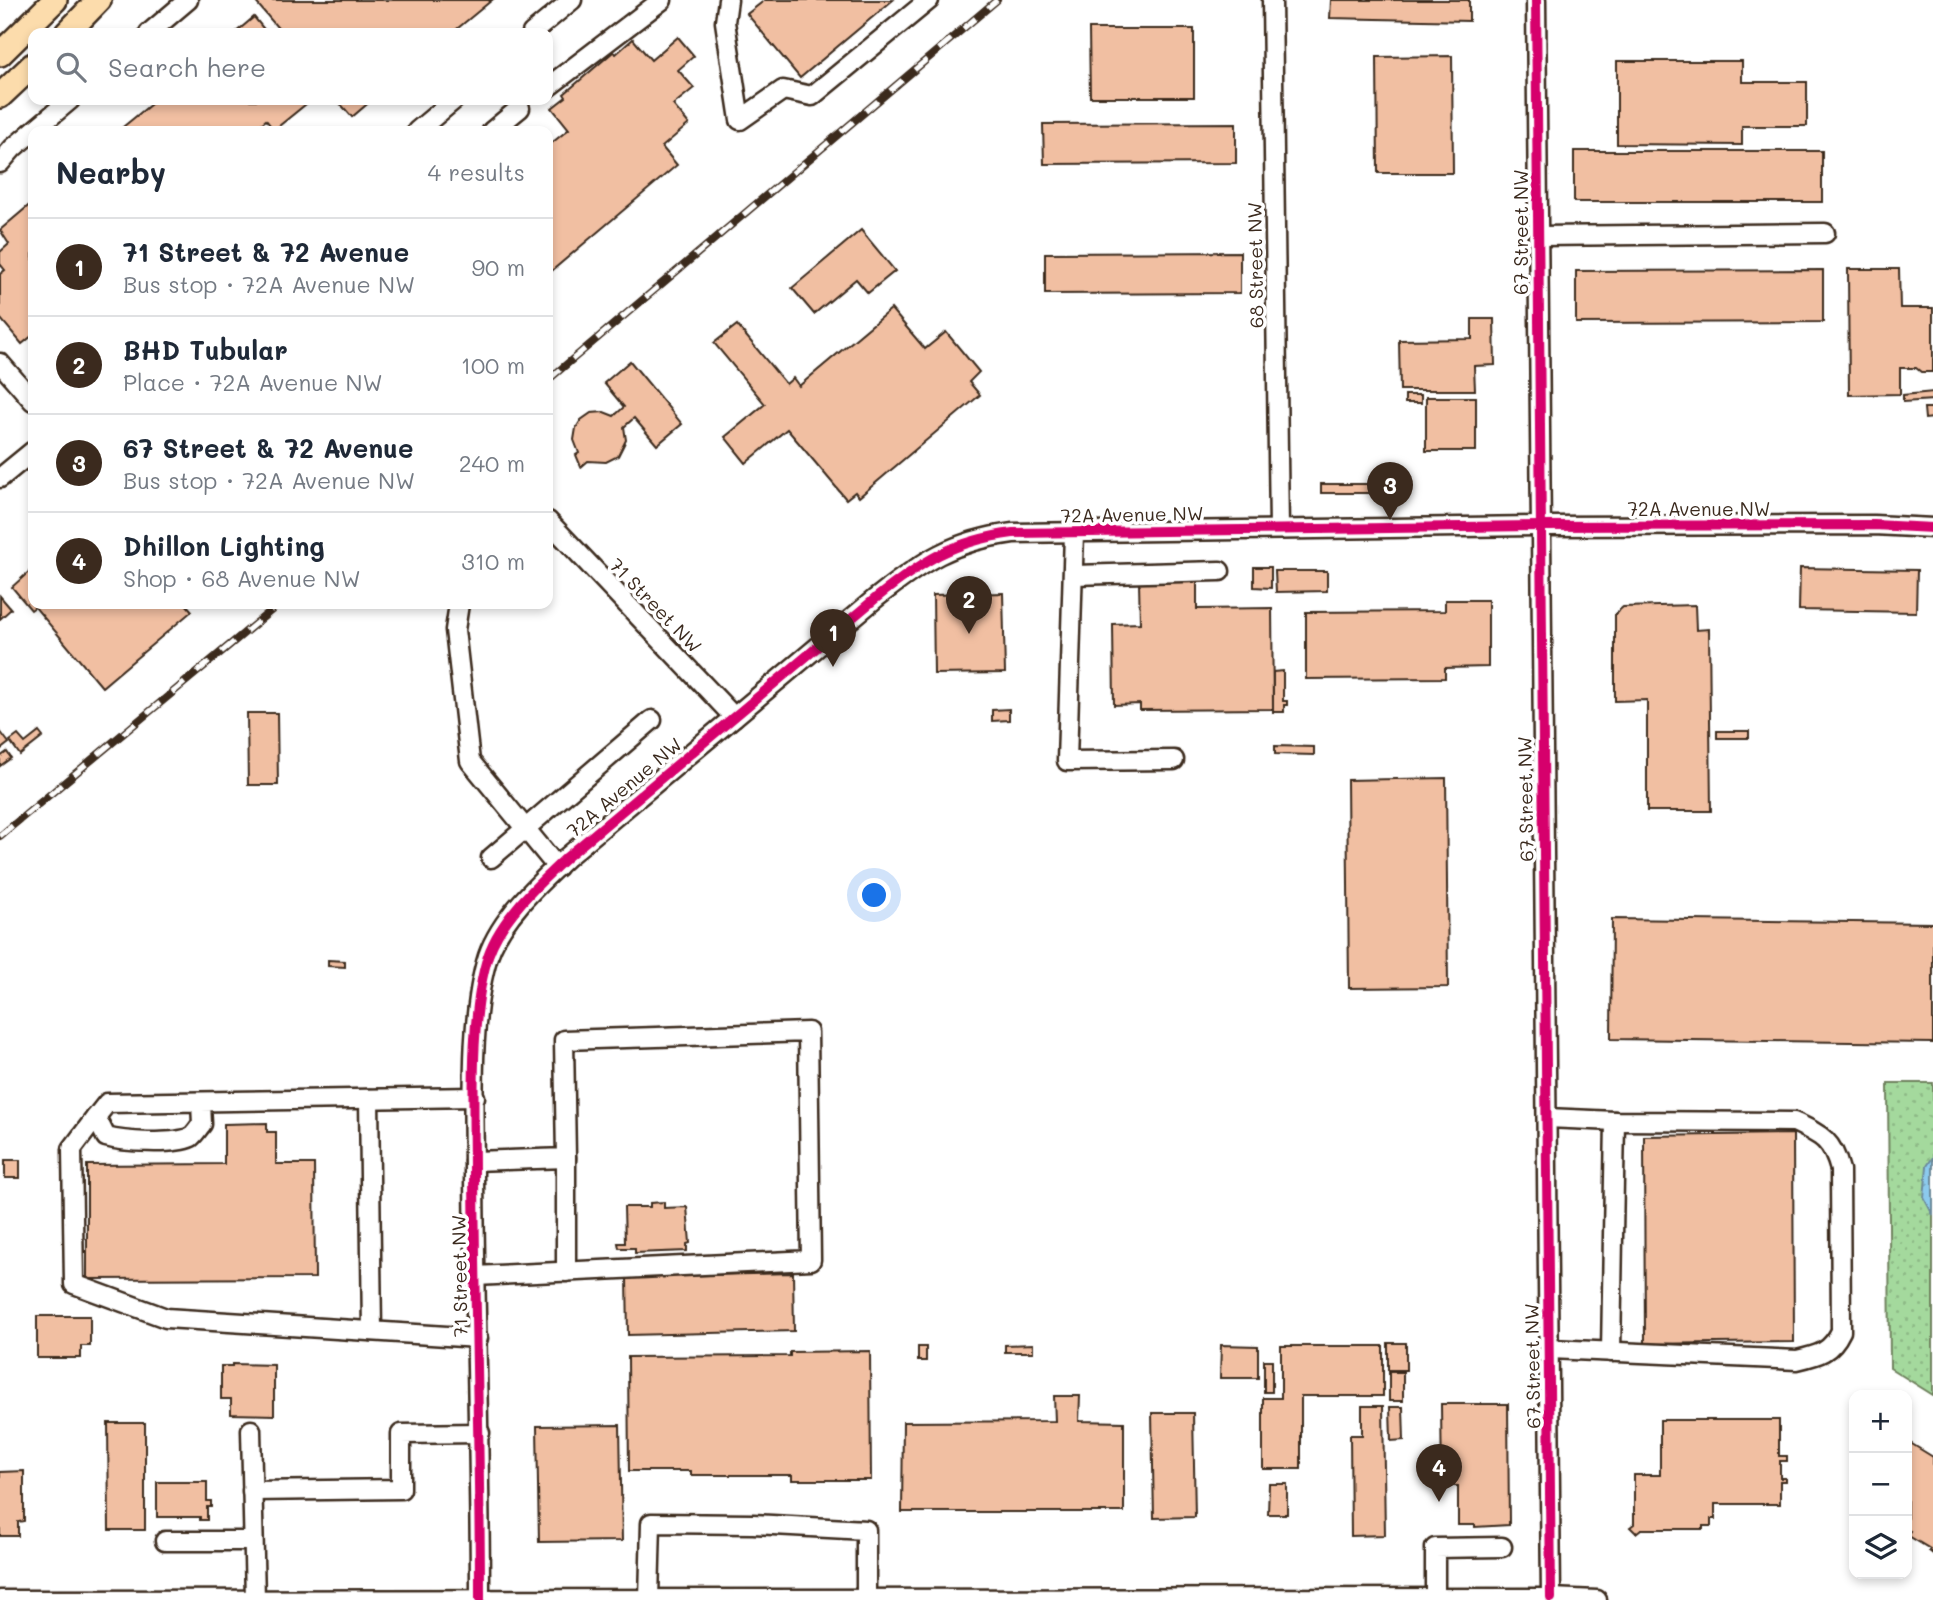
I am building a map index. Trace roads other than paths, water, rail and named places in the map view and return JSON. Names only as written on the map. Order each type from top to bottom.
[{"type":"main road","points":[[0,54],[55,0]]},
{"type":"main road","points":[[72,28],[99,0]]},
{"type":"main road","points":[[0,96],[28,70]]},
{"type":"street","points":[[155,28],[188,0]]},
{"type":"street","points":[[539,28],[572,0]]},
{"type":"street","points":[[727,0],[725,22],[740,120],[783,90],[812,96],[929,0]]},
{"type":"street","name":"68 Street NW","points":[[1272,0],[1279,529]]},
{"type":"street","name":"67 Street NW","points":[[1536,0],[1551,1598]]},
{"type":"street","points":[[553,83],[650,3]]},
{"type":"street","points":[[39,126],[64,105]]},
{"type":"street","points":[[423,126],[448,105]]},
{"type":"street","points":[[497,126],[519,105]]},
{"type":"street","points":[[0,163],[28,135]]},
{"type":"street","points":[[1538,236],[1825,233]]},
{"type":"street","points":[[0,363],[28,395]]},
{"type":"street","points":[[0,478],[28,455]]},
{"type":"street","name":"72A Avenue NW","points":[[489,953],[507,921],[530,892],[733,717],[918,566],[938,554],[975,539],[1013,533],[1279,529],[1874,525],[1933,528]]},
{"type":"street","name":"71 Street NW","points":[[553,526],[733,717]]},
{"type":"street","points":[[1074,533],[1067,761],[1174,760]]},
{"type":"street","points":[[1074,575],[1220,571]]},
{"type":"street","points":[[458,609],[456,630],[470,761],[557,867]]},
{"type":"street","points":[[491,858],[652,720]]},
{"type":"street","name":"71 Street NW","points":[[480,1599],[480,1433],[474,1161],[479,1010],[489,953]]},
{"type":"street","points":[[475,1276],[566,1272],[811,1260],[808,1032],[564,1040],[566,1272]]},
{"type":"street","points":[[475,1097],[107,1103],[72,1149],[74,1283],[166,1318],[478,1338]]},
{"type":"street","points":[[369,1098],[372,1331]]},
{"type":"street","points":[[96,1117],[106,1137],[121,1142],[156,1142],[191,1136],[202,1124],[201,1103]]},
{"type":"street","points":[[1547,1118],[1794,1122],[1819,1134],[1835,1150],[1840,1170],[1841,1331],[1835,1345],[1824,1354],[1797,1360],[1550,1349]]},
{"type":"street","points":[[1611,1352],[1615,1121]]},
{"type":"street","points":[[474,1161],[566,1158]]},
{"type":"street","points":[[251,1430],[255,1599]]},
{"type":"street","points":[[252,1491],[401,1489],[401,1434],[480,1433]]},
{"type":"street","points":[[649,1599],[651,1523],[753,1524],[866,1530],[866,1600]]},
{"type":"street","points":[[165,1541],[253,1541]]},
{"type":"street","points":[[1435,1598],[1435,1548],[1502,1547]]},
{"type":"street","points":[[3,1600],[1597,1600]]},
{"type":"water","points":[[1933,1157],[1933,1215],[1924,1198],[1927,1166]]},
{"type":"railway","points":[[553,376],[997,0]]},
{"type":"railway","points":[[0,836],[273,609]]},
{"type":"place","name":"67 Street & 72 Avenue","points":[[1390,520]]},
{"type":"place","name":"BHD Tubular","points":[[969,634]]},
{"type":"place","name":"71 Street & 72 Avenue","points":[[833,667]]},
{"type":"place","name":"Dhillon Lighting","points":[[1439,1502]]}]
